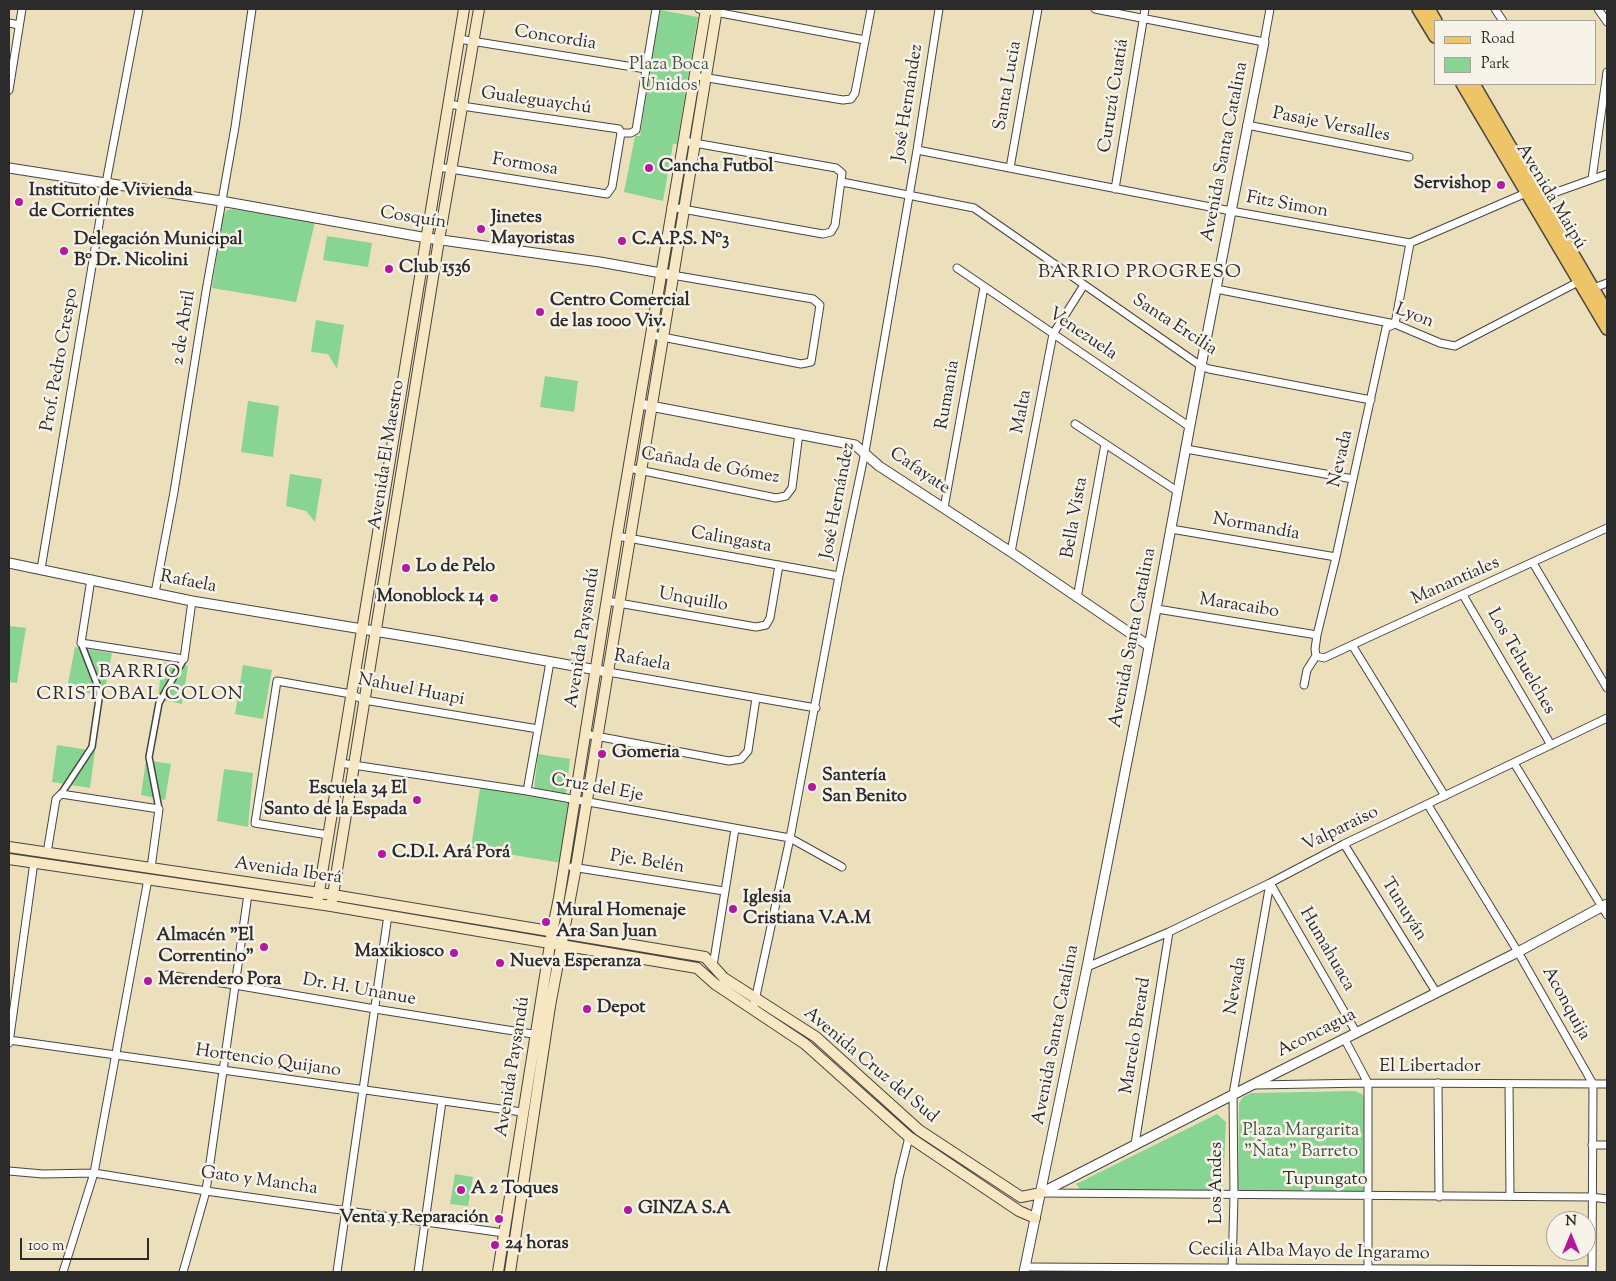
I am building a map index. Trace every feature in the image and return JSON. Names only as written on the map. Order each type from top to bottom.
[{"type":"main road","name":"Avenida El Maestro","points":[[317,904],[464,9]]},
{"type":"main road","name":"Avenida El Maestro","points":[[331,906],[439,240],[479,9]]},
{"type":"main road","name":"Avenida Paysandú","points":[[510,1272],[540,1035],[557,932],[564,866],[617,536],[652,335],[703,9]]},
{"type":"main road","points":[[1418,9],[1434,35]]},
{"type":"main road","points":[[1429,9],[1435,20]]},
{"type":"main road","name":"Avenida Paysandú","points":[[557,932],[576,867],[717,10]]},
{"type":"main road","name":"Avenida Maipú","points":[[1463,85],[1589,290],[1607,329]]},
{"type":"main road","name":"Avenida Maipú","points":[[1475,85],[1532,198]]},
{"type":"main road","name":"Avenida Maipú","points":[[1589,290],[1607,312]]},
{"type":"main road","name":"Avenida Iberá","points":[[9,847],[333,895],[557,932]]},
{"type":"main road","name":"Avenida Iberá","points":[[9,859],[331,906],[555,944]]},
{"type":"main road","name":"Avenida Cruz del Sud","points":[[557,932],[705,957],[724,978],[816,1037],[919,1130],[1021,1197],[1042,1193]]},
{"type":"main road","name":"Avenida Cruz del Sud","points":[[555,944],[697,968],[715,984],[805,1044],[909,1137],[1019,1211],[1035,1218]]},
{"type":"main road","name":"Avenida Paysandú","points":[[498,1272],[522,1112],[540,1035]]},
{"type":"street","points":[[9,90],[22,9]]},
{"type":"street","name":"Prof. Pedro Crespo","points":[[41,569],[106,183],[139,9]]},
{"type":"street","name":"2 de Abril","points":[[155,593],[174,492],[221,201],[235,127],[252,9]]},
{"type":"street","points":[[620,131],[631,133],[636,130],[656,9]]},
{"type":"street","points":[[703,9],[717,10],[865,40]]},
{"type":"street","points":[[694,75],[842,100],[851,99],[855,93],[871,9]]},
{"type":"street","name":"José Hernández","points":[[754,1010],[816,708],[839,576],[865,452],[910,195],[938,9]]},
{"type":"street","name":"Santa Lucia","points":[[1010,168],[1038,9]]},
{"type":"street","points":[[1095,9],[1264,42]]},
{"type":"street","name":"Curuzú Cuatiá","points":[[1115,189],[1145,9]]},
{"type":"street","name":"Avenida Santa Catalina","points":[[1025,1270],[1087,967],[1270,9]]},
{"type":"street","points":[[1495,9],[1501,20]]},
{"type":"street","points":[[1598,9],[1607,22]]},
{"type":"street","points":[[9,23],[19,25]]},
{"type":"street","name":"Concordia","points":[[459,39],[646,69]]},
{"type":"street","points":[[1592,179],[1607,72]]},
{"type":"street","name":"Gualeguaychú","points":[[448,104],[620,131]]},
{"type":"street","name":"Pasaje Versalles","points":[[1247,125],[1409,157]]},
{"type":"street","name":"Formosa","points":[[438,167],[607,194],[612,187],[620,131]]},
{"type":"street","points":[[672,207],[823,234],[831,232],[835,225],[842,182],[842,173],[836,168],[683,141]]},
{"type":"street","name":"Fitz Simon","points":[[917,150],[1231,211],[1410,243]]},
{"type":"street","name":"Cosquín","points":[[9,168],[221,201],[426,238],[591,261],[813,299],[820,305],[811,362],[802,364],[663,338]]},
{"type":"street","points":[[1410,243],[1532,198],[1607,174]]},
{"type":"street","name":"Santa Ercilia","points":[[842,182],[974,208],[1201,366],[1371,400]]},
{"type":"street","name":"Nevada","points":[[1304,685],[1308,670],[1316,656],[1317,635],[1386,328],[1395,324],[1410,243]]},
{"type":"street","name":"Venezuela","points":[[957,268],[1190,427]]},
{"type":"street","name":"Lyon","points":[[1216,288],[1395,324],[1440,343],[1455,346],[1468,341],[1583,280]]},
{"type":"street","points":[[1589,290],[1607,283]]},
{"type":"street","name":"Malta","points":[[1011,552],[1053,334],[1084,285]]},
{"type":"street","name":"Rumania","points":[[944,508],[984,287]]},
{"type":"street","points":[[652,335],[663,338]]},
{"type":"street","name":"Cafayate","points":[[640,404],[855,445],[879,466],[1011,552],[1149,646]]},
{"type":"street","points":[[1075,424],[1178,491]]},
{"type":"street","name":"Cañada de Gómez","points":[[629,468],[776,498],[786,496],[792,488],[799,433]]},
{"type":"street","name":"Bella Vista","points":[[1077,598],[1105,444]]},
{"type":"street","points":[[1186,448],[1353,478]]},
{"type":"street","name":"Manantiales","points":[[1316,656],[1324,658],[1607,528]]},
{"type":"street","name":"Normandía","points":[[1171,529],[1336,557]]},
{"type":"street","name":"Calingasta","points":[[617,536],[839,576]]},
{"type":"street","name":"Rafaela","points":[[9,563],[192,601],[816,708]]},
{"type":"street","points":[[1533,563],[1607,688]]},
{"type":"street","name":"Unquillo","points":[[607,601],[756,627],[766,625],[770,618],[779,565]]},
{"type":"street","points":[[47,853],[56,799],[92,747],[100,692],[81,643],[91,579]]},
{"type":"street","name":"Los Tehuelches","points":[[1463,595],[1551,745]]},
{"type":"street","points":[[151,868],[159,810],[149,757],[159,703],[184,659],[192,601]]},
{"type":"street","name":"Maracaibo","points":[[1156,609],[1317,635]]},
{"type":"street","points":[[81,643],[184,659]]},
{"type":"street","points":[[1352,645],[1445,796]]},
{"type":"street","points":[[527,791],[550,662]]},
{"type":"street","name":"Nahuel Huapi","points":[[328,835],[255,823],[277,681],[351,694],[364,700],[538,729]]},
{"type":"street","points":[[585,734],[729,761],[741,760],[748,751],[756,698]]},
{"type":"street","name":"Valparaiso","points":[[1087,967],[1169,932],[1270,883],[1344,844],[1607,718]]},
{"type":"street","name":"Cruz del Eje","points":[[340,763],[527,791],[790,838],[842,867]]},
{"type":"street","points":[[1514,763],[1606,909]]},
{"type":"street","points":[[61,794],[159,810]]},
{"type":"street","name":"Aconquija","points":[[1428,805],[1518,952],[1593,1084]]},
{"type":"street","points":[[713,966],[735,829]]},
{"type":"street","name":"Tunuyán","points":[[1344,844],[1436,992]]},
{"type":"street","points":[[9,1041],[34,862]]},
{"type":"street","name":"Pje. Belén","points":[[564,866],[724,891]]},
{"type":"street","points":[[63,1272],[94,1173],[148,879]]},
{"type":"street","name":"Nevada","points":[[1233,1094],[1270,883]]},
{"type":"street","name":"Humahuaca","points":[[1270,883],[1356,1032]]},
{"type":"street","points":[[183,1272],[206,1191],[248,894]]},
{"type":"street","name":"Aconcagua","points":[[1042,1193],[1344,1038],[1606,909]]},
{"type":"street","points":[[337,1272],[388,915]]},
{"type":"street","name":"Marcelo Breard","points":[[1135,1144],[1169,932]]},
{"type":"street","name":"Dr. H. Unanue","points":[[166,975],[234,984],[540,1035]]},
{"type":"street","points":[[1344,1038],[1368,1083],[1368,1271]]},
{"type":"street","name":"Hortencio Quijano","points":[[9,1041],[522,1112]]},
{"type":"street","name":"El Libertador","points":[[1252,1085],[1368,1083],[1607,1084]]},
{"type":"street","points":[[1438,1083],[1439,1197]]},
{"type":"street","points":[[1509,1084],[1510,1196]]},
{"type":"street","points":[[1592,1271],[1593,1084]]},
{"type":"street","name":"Los Andes","points":[[1232,1270],[1234,1195],[1233,1094]]},
{"type":"street","points":[[418,1272],[442,1101]]},
{"type":"street","points":[[882,1272],[899,1178],[909,1137]]},
{"type":"street","points":[[1592,1145],[1607,1145]]},
{"type":"street","name":"Gato y Mancha","points":[[9,1171],[43,1174],[94,1173],[206,1191],[504,1232]]},
{"type":"street","name":"Tupungato","points":[[1042,1193],[1510,1196],[1591,1197],[1607,1199]]},
{"type":"street","name":"Cecilia Alba Mayo de Ingaramo","points":[[1025,1270],[1592,1271]]},
{"type":"green space","name":"Plaza Boca Unidos","points":[[660,10],[698,17],[677,144],[673,144],[663,201],[624,192],[635,136],[640,136]]},
{"type":"green space","points":[[233,209],[315,222],[296,302],[212,288],[223,216],[227,210]]},
{"type":"green space","points":[[327,236],[372,243],[368,267],[323,260]]},
{"type":"green space","points":[[316,320],[344,325],[337,369],[328,354],[311,352]]},
{"type":"green space","points":[[545,376],[578,381],[574,412],[540,407]]},
{"type":"green space","points":[[248,401],[279,406],[273,457],[241,452]]},
{"type":"green space","points":[[290,474],[322,479],[315,522],[306,511],[286,506]]},
{"type":"green space","points":[[9,626],[26,628],[17,683],[9,682]]},
{"type":"green space","points":[[75,647],[112,653],[104,696],[67,689]]},
{"type":"green space","points":[[162,662],[188,666],[182,704],[158,699]]},
{"type":"green space","points":[[243,665],[272,670],[263,719],[235,714]]},
{"type":"green space","points":[[57,745],[95,751],[90,788],[52,782]]},
{"type":"green space","points":[[538,754],[570,759],[566,795],[534,790]]},
{"type":"green space","points":[[146,760],[171,764],[165,800],[141,795]]},
{"type":"green space","points":[[224,769],[253,773],[248,827],[217,821]]},
{"type":"green space","points":[[480,788],[571,801],[562,863],[471,848]]},
{"type":"green space","name":"Plaza Margarita \"Ñata\" Barreto","points":[[1355,1091],[1362,1094],[1364,1098],[1364,1187],[1362,1193],[1240,1191],[1238,1188],[1239,1103],[1243,1097],[1251,1093]]},
{"type":"green space","name":"Plaza Margarita \"Ñata\" Barreto","points":[[1217,1114],[1226,1122],[1223,1190],[1081,1190],[1076,1184]]},
{"type":"green space","name":"A 2 Toques","points":[[455,1174],[473,1177],[468,1206],[450,1204]]},
{"type":"place","name":"Cancha Futbol","points":[[649,168]]},
{"type":"place","name":"Servishop","points":[[1501,185]]},
{"type":"place","name":"Instituto de Vivienda de Corrientes","points":[[19,202]]},
{"type":"place","name":"Jinetes Mayoristas","points":[[481,229]]},
{"type":"place","name":"C.A.P.S. Nº3","points":[[622,241]]},
{"type":"place","name":"Delegación Municipal Bº Dr. Nicolini","points":[[64,251]]},
{"type":"place","name":"Club 1536","points":[[389,269]]},
{"type":"place","name":"Centro Comercial de las 1000 Viv.","points":[[540,312]]},
{"type":"place","name":"Lo de Pelo","points":[[406,568]]},
{"type":"place","name":"Monoblock 14","points":[[494,598]]},
{"type":"place","name":"Gomeria","points":[[602,754]]},
{"type":"place","name":"Santería San Benito","points":[[812,787]]},
{"type":"place","name":"Escuela 34 El Santo de la Espada","points":[[417,800]]},
{"type":"place","name":"C.D.I. Ará Porá","points":[[382,854]]},
{"type":"place","name":"Iglesia Cristiana V.A.M","points":[[733,909]]},
{"type":"place","name":"Mural Homenaje Ara San Juan","points":[[546,922]]},
{"type":"place","name":"Almacén \"El Correntino\"","points":[[264,947]]},
{"type":"place","name":"Maxikiosco","points":[[454,953]]},
{"type":"place","name":"Nueva Esperanza","points":[[500,963]]},
{"type":"place","name":"Merendero Pora","points":[[148,981]]},
{"type":"place","name":"Depot","points":[[587,1009]]},
{"type":"place","name":"A 2 Toques","points":[[461,1190]]},
{"type":"place","name":"GINZA S.A","points":[[628,1210]]},
{"type":"place","name":"Venta y Reparación","points":[[499,1219]]},
{"type":"place","name":"24 horas","points":[[495,1245]]},
{"type":"district","name":"BARRIO PROGRESO","points":[[1140,274]]},
{"type":"district","name":"BARRIO CRISTOBAL COLON","points":[[140,685]]}]
